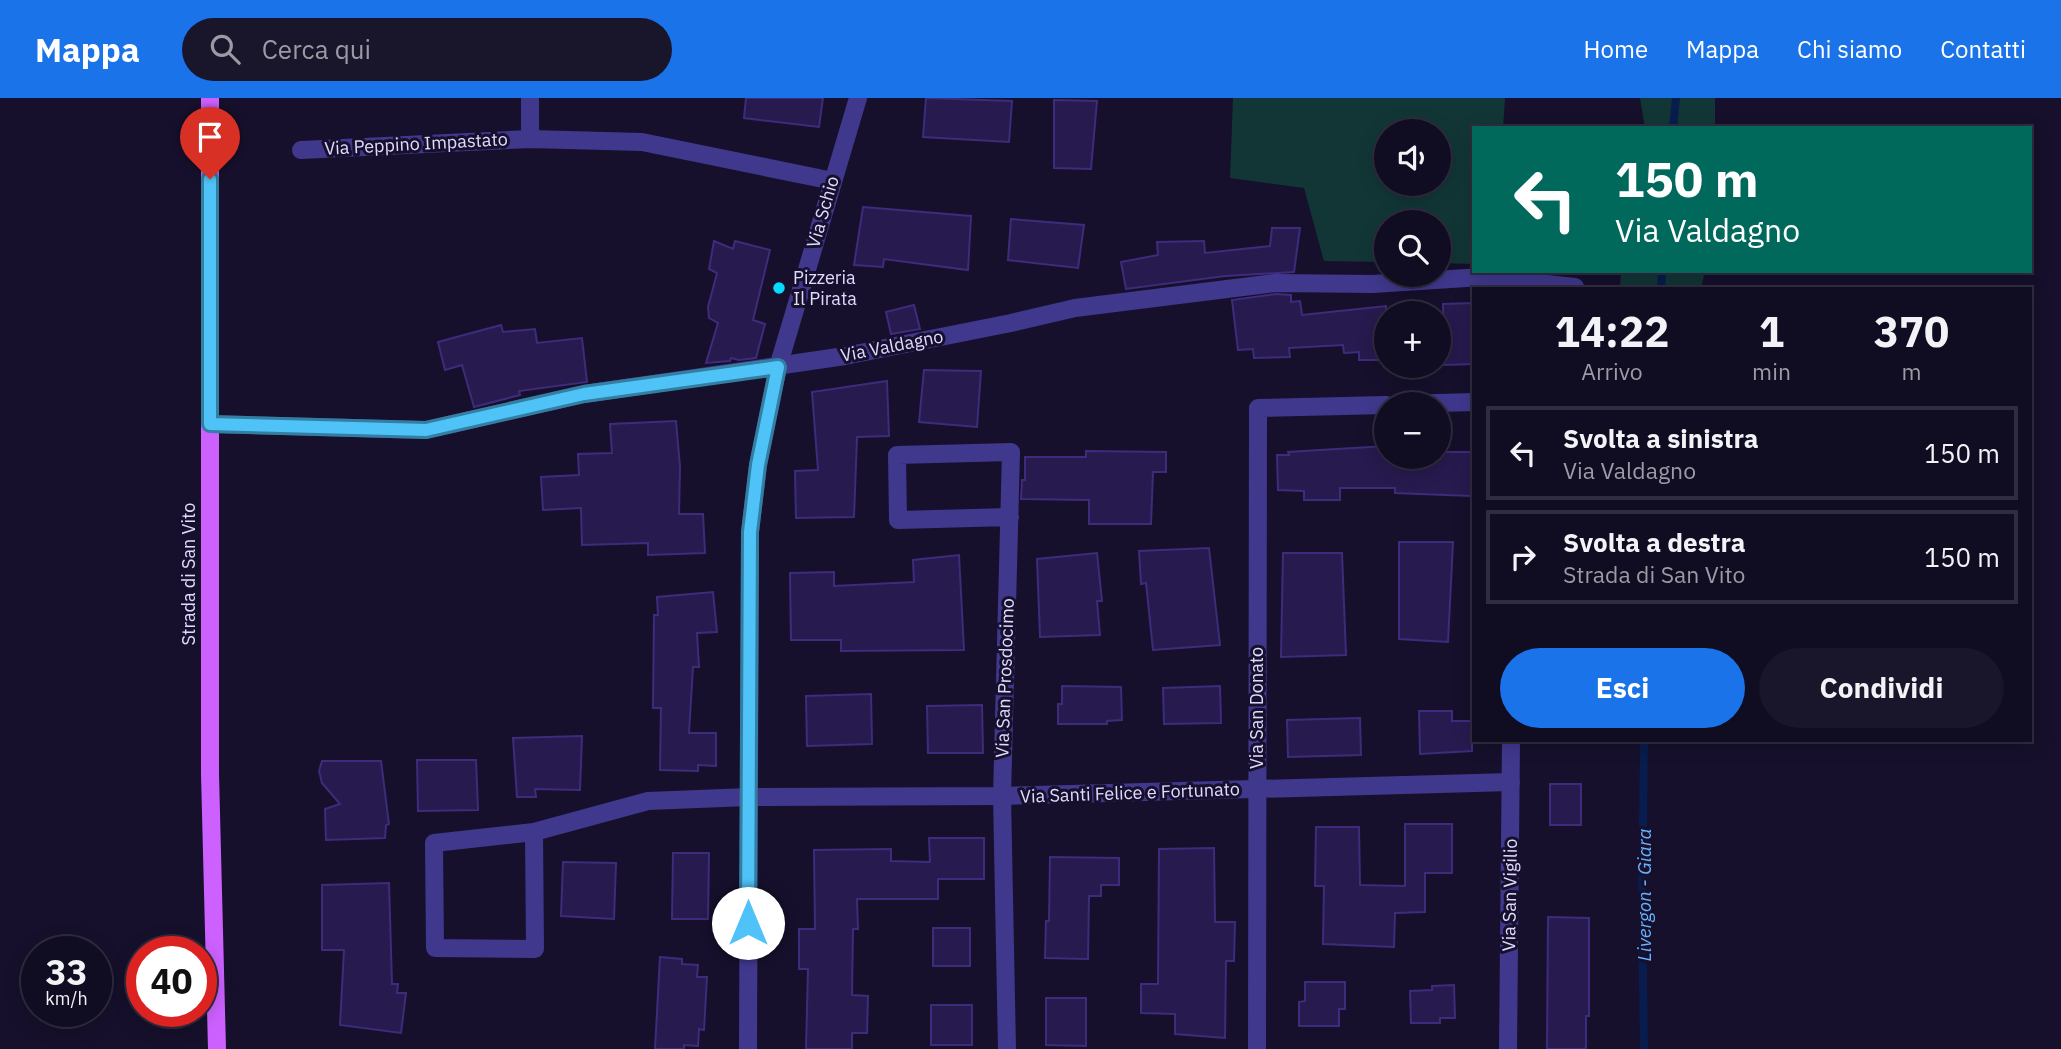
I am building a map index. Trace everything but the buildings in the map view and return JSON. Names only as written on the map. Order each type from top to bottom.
[{"type":"main road","name":"Strada di San Vito","points":[[210,98],[210,761],[217,1049]]},
{"type":"street","name":"Via Peppino Impastato","points":[[530,98],[530,139]]},
{"type":"street","name":"Via Schio","points":[[748,1049],[750,532],[758,465],[778,367],[858,98]]},
{"type":"street","name":"Via Peppino Impastato","points":[[301,150],[530,139],[642,142],[833,181]]},
{"type":"street","name":"Via Valdagno","points":[[210,424],[426,430],[584,394],[778,367],[973,331],[1075,308],[1275,283],[1373,284],[1482,277],[1575,287]]},
{"type":"street","points":[[1451,403],[1472,402]]},
{"type":"street","name":"Via San Donato","points":[[1257,1049],[1258,408],[1374,405]]},
{"type":"street","name":"Via San Prosdocimo","points":[[1007,1049],[1002,796],[1010,517],[1011,452],[897,455],[898,520],[1010,517]]},
{"type":"street","name":"Via San Vigilio","points":[[1508,1049],[1511,742]]},
{"type":"street","name":"Via Santi Felice e Fortunato","points":[[534,832],[535,949],[435,948],[434,843],[534,832],[648,801],[748,797],[1002,796],[1511,782]]},
{"type":"green space","points":[[1233,98],[1505,98],[1503,126],[1472,126],[1472,264],[1451,263],[1451,210],[1374,210],[1374,262],[1324,261],[1304,188],[1230,178]]},
{"type":"green space","points":[[1640,98],[1715,98],[1715,126],[1645,126]]},
{"type":"green space","points":[[1621,273],[1705,273],[1701,287],[1620,287]]},
{"type":"waterway","name":"Livergon - Giara","points":[[1673,126],[1676,98]]},
{"type":"waterway","name":"Livergon - Giara","points":[[1661,287],[1662,273]]},
{"type":"waterway","name":"Livergon - Giara","points":[[1644,742],[1644,1049]]},
{"type":"place","name":"Pizzeria Il Pirata","points":[[779,288]]},
{"type":"route","points":[[210,179],[210,424],[426,430],[584,394],[778,367],[758,465],[750,532],[748,923]]}]
